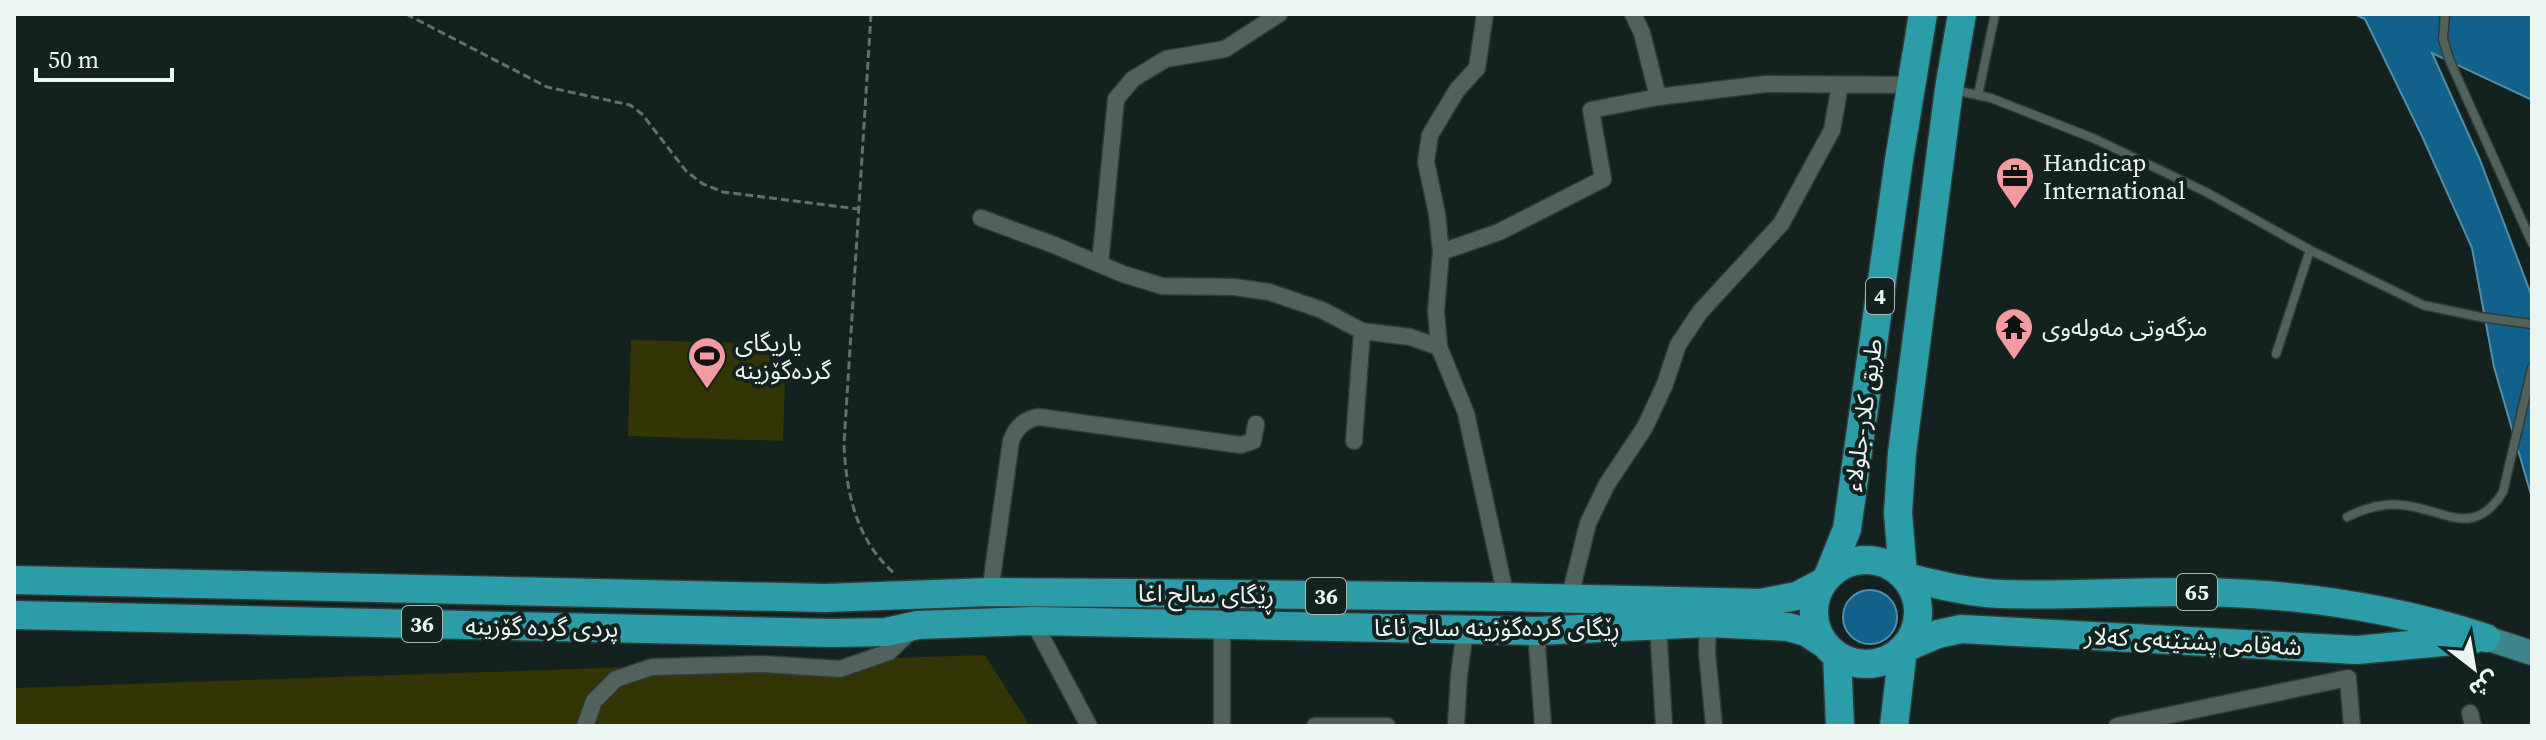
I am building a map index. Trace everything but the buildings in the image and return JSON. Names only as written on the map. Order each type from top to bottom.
[{"type":"highway","name":"طريق كلار-جلولاء","points":[[1825,579],[1847,529],[1899,160],[1923,14]]},
{"type":"highway","name":"طريق كلار-جلولاء","points":[[1904,576],[1898,513],[1902,453],[1949,89],[1962,14]]},
{"type":"highway","points":[[1899,160],[1940,160]]},
{"type":"highway","points":[[1825,579],[1839,567],[1865,559],[1892,566],[1904,576]]},
{"type":"highway","name":"شەقامی پشتێنەی کەلار","points":[[1904,576],[1998,594],[2203,592],[2273,595],[2433,620],[2486,638]]},
{"type":"highway","name":"4","points":[[1894,726],[1903,649],[1914,632],[1918,613],[1915,593],[1904,576]]},
{"type":"highway","name":"ڕێگای سالح اغا","points":[[14,580],[825,598],[990,592],[1760,603],[1797,596],[1825,579]]},
{"type":"highway","name":"4","points":[[1825,579],[1814,607],[1817,632],[1830,649],[1840,726]]},
{"type":"highway","points":[[918,594],[918,625]]},
{"type":"highway","points":[[2357,650],[2369,645],[2376,637],[2377,629],[2375,619],[2362,607]]},
{"type":"highway","name":"پردی گردە گۆزینە","points":[[14,615],[831,633]]},
{"type":"highway","name":"ڕێگای گردەگۆزینە سالح ئاغا","points":[[831,633],[886,632],[918,625],[1033,621],[1536,631],[1708,623],[1788,627],[1806,632],[1830,649]]},
{"type":"highway","name":"شەقامی پشتێنەی کەلار","points":[[1903,649],[1938,634],[1961,629],[2357,650],[2486,638]]},
{"type":"highway","points":[[1830,649],[1849,662],[1864,664],[1878,663],[1903,649]]},
{"type":"main road","name":"شەقامی پشتێنەی کەلار","points":[[2486,638],[2532,653]]},
{"type":"street","points":[[1100,264],[1116,99],[1133,79],[1166,59],[1225,49],[1279,14]]},
{"type":"street","points":[[1485,14],[1477,68],[1457,90],[1430,135],[1426,162],[1441,252],[1436,311],[1439,347],[1466,413],[1506,597]]},
{"type":"street","points":[[1633,14],[1642,33],[1658,97]]},
{"type":"street","points":[[1441,252],[1499,232],[1603,179],[1591,110],[1658,97],[1765,84],[1911,85]]},
{"type":"street","points":[[1569,600],[1588,523],[1607,484],[1645,427],[1665,384],[1678,345],[1700,312],[1781,224],[1832,130],[1840,85]]},
{"type":"street","points":[[981,218],[1162,286],[1234,287],[1269,292],[1322,310],[1362,331],[1410,337],[1439,347]]},
{"type":"street","points":[[1354,441],[1362,331]]},
{"type":"street","points":[[990,592],[1011,441],[1024,421],[1039,417],[1241,445],[1253,441],[1256,424]]},
{"type":"street","points":[[1033,621],[1089,726]]},
{"type":"street","points":[[1708,623],[1707,652],[1714,726]]},
{"type":"street","points":[[585,726],[594,701],[616,679],[652,667],[762,664],[840,669],[889,652],[918,625]]},
{"type":"street","points":[[1222,625],[1222,726]]},
{"type":"street","points":[[1658,625],[1664,726]]},
{"type":"street","points":[[1456,726],[1465,630]]},
{"type":"street","points":[[1536,631],[1543,726]]},
{"type":"street","points":[[2117,726],[2348,678],[2352,726]]},
{"type":"street","points":[[1315,726],[1387,726]]},
{"type":"lane","points":[[1978,95],[1995,14]]},
{"type":"lane","points":[[2445,14],[2443,39],[2449,59],[2532,243]]},
{"type":"lane","points":[[1949,89],[1978,95],[2095,139],[2206,192],[2310,250],[2423,305],[2532,324]]},
{"type":"lane","points":[[2276,354],[2310,250]]},
{"type":"lane","points":[[2347,517],[2391,504],[2464,520],[2483,516],[2503,492],[2532,368]]},
{"type":"path","points":[[406,14],[547,87],[630,105],[642,114],[686,171],[703,184],[723,192],[859,209]]},
{"type":"path","points":[[871,14],[844,444],[845,475],[852,505],[871,547],[879,560],[918,594]]},
{"type":"shaded area","name":"یاریگای گردەگۆزینە","points":[[631,340],[786,344],[783,441],[628,436]]},
{"type":"shaded area","points":[[985,655],[1030,726],[14,726],[14,688]]},
{"type":"water","points":[[2354,14],[2532,14],[2532,100],[2432,53],[2480,160],[2532,297],[2532,498],[2494,367],[2472,248],[2365,19]]},
{"type":"water","points":[[1870,590],[1889,598],[1897,617],[1889,636],[1870,644],[1851,636],[1843,617],[1851,598]]},
{"type":"place","name":"Handicap International","points":[[2015,210]]},
{"type":"place","name":"مزگەوتی مەولەوی","points":[[2014,361]]},
{"type":"place","name":"یاریگای گردەگۆزینە","points":[[707,390]]}]
